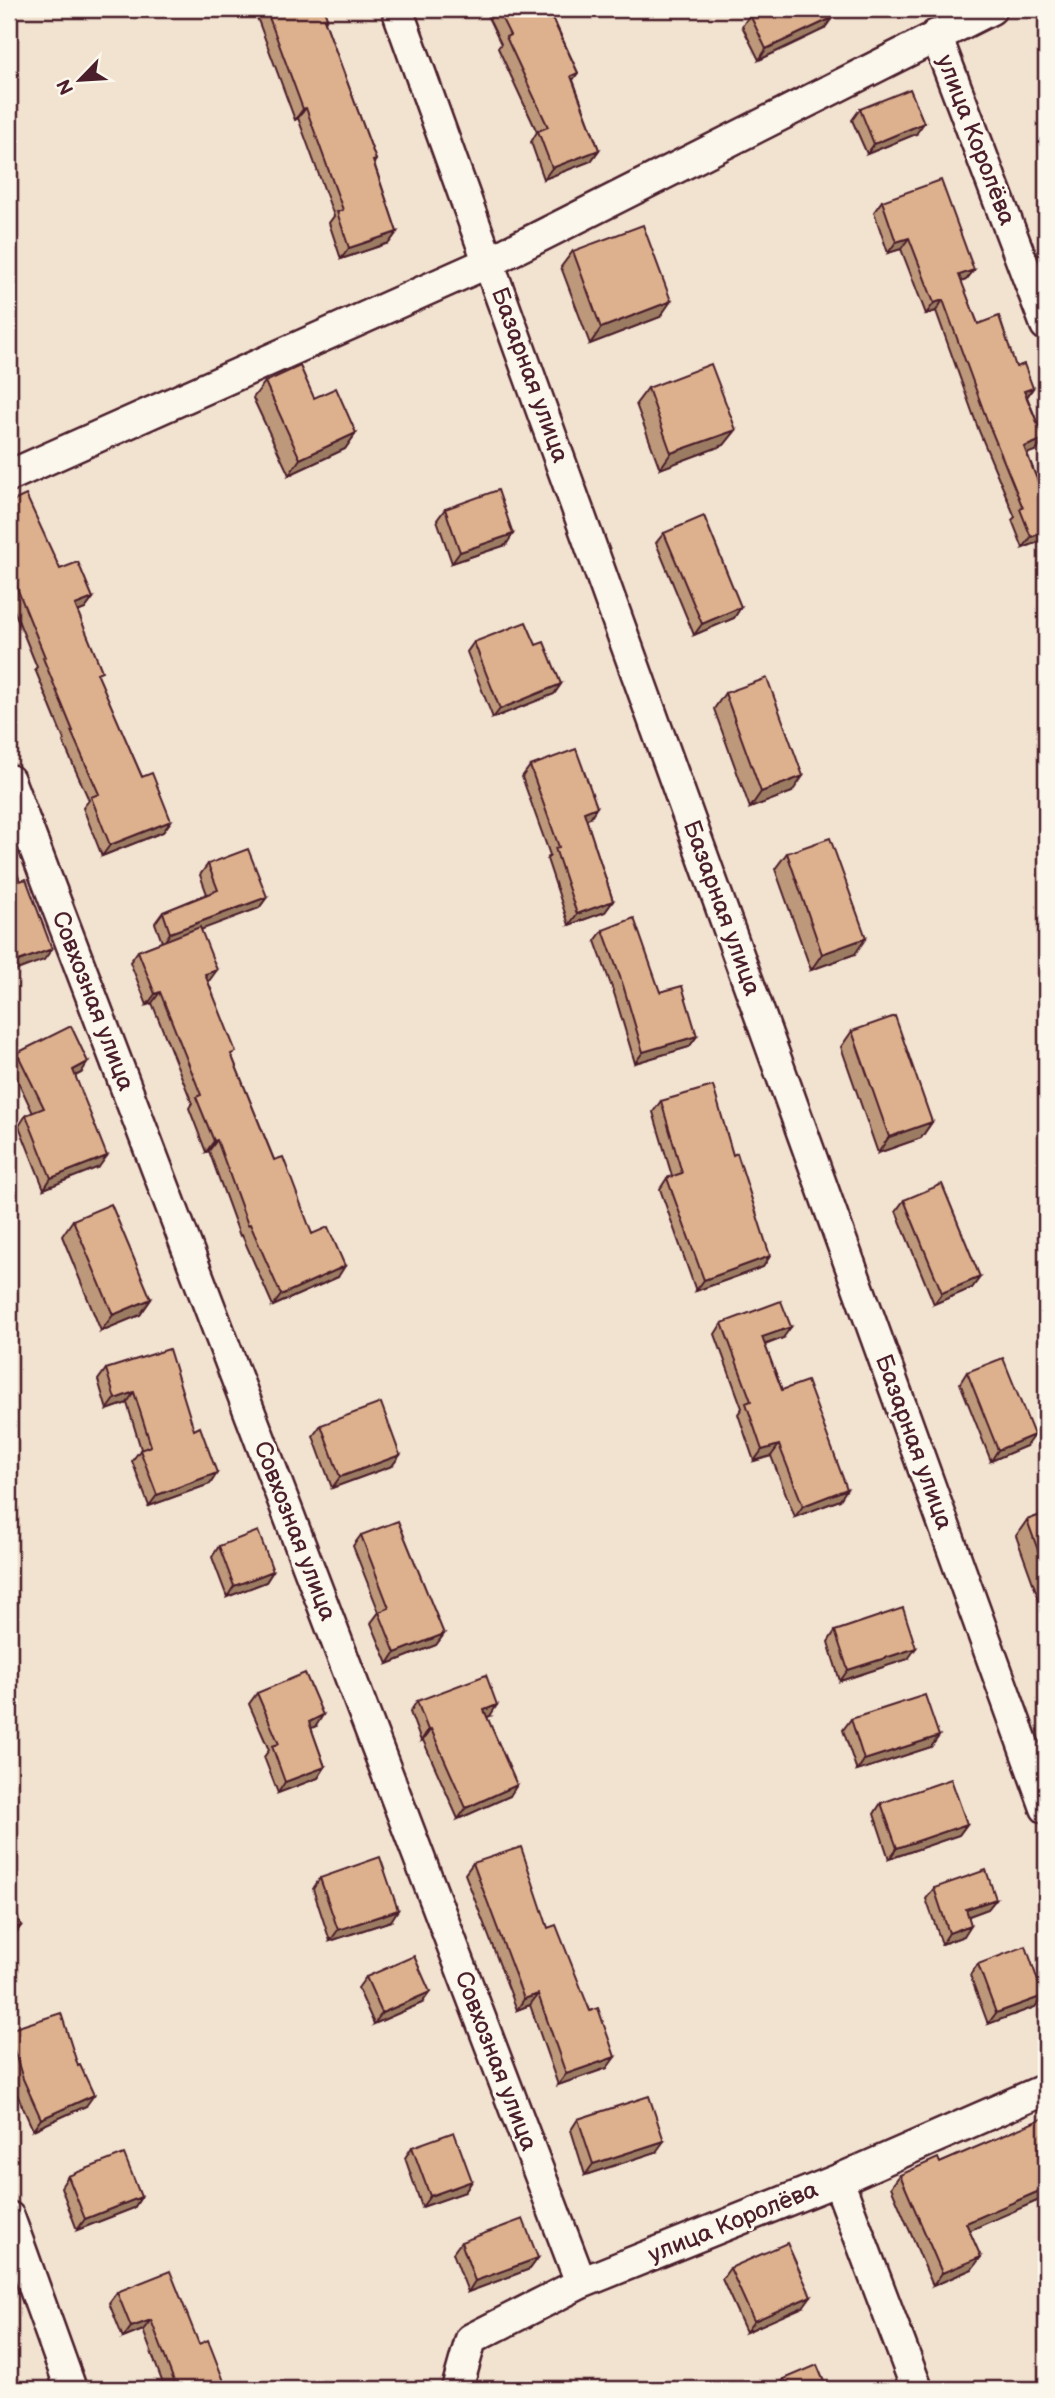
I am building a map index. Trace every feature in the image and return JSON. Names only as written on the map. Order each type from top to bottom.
[{"type":"street","name":"Базарная улица","points":[[397,9],[1046,1808]]},
{"type":"street","points":[[9,476],[489,262],[991,9]]},
{"type":"street","name":"улица Королёва","points":[[936,35],[1046,325]]},
{"type":"street","name":"Совхозная улица","points":[[9,779],[581,2283]]},
{"type":"street","name":"улица Королёва","points":[[457,2389],[471,2339],[581,2283],[838,2180],[1046,2089]]},
{"type":"street","points":[[838,2180],[916,2389]]},
{"type":"street","points":[[9,2217],[71,2389]]},
{"type":"building","points":[[266,9],[324,9],[327,18],[324,19],[376,160],[373,161],[397,232],[349,248],[337,212],[343,210]]},
{"type":"building","points":[[497,9],[548,9],[578,73],[571,76],[599,150],[552,168],[538,131],[548,127],[506,37],[510,35]]},
{"type":"building","points":[[764,9],[827,9],[832,18],[766,49],[750,15]]},
{"type":"building","points":[[910,89],[924,123],[874,144],[860,109]]},
{"type":"building","points":[[941,180],[974,270],[959,275],[978,324],[999,316],[1016,367],[1024,364],[1033,388],[1024,391],[1044,439],[1024,447],[1046,499],[1046,531],[1031,537],[1020,509],[1023,508],[943,300],[934,303],[909,238],[896,242],[882,201]]},
{"type":"building","points":[[643,225],[671,301],[601,328],[573,251]]},
{"type":"building","points":[[711,364],[736,430],[671,453],[648,388]]},
{"type":"building","points":[[300,366],[314,398],[336,388],[356,433],[300,459],[265,382]]},
{"type":"building","points":[[498,490],[513,534],[460,552],[445,509]]},
{"type":"building","points":[[26,495],[60,569],[78,562],[93,598],[75,605],[102,671],[97,673],[142,777],[152,773],[171,821],[110,845],[91,797],[99,794],[71,731],[9,568],[9,503]]},
{"type":"building","points":[[704,516],[741,607],[702,624],[664,533]]},
{"type":"building","points":[[526,622],[536,645],[544,642],[561,684],[500,709],[474,642]]},
{"type":"building","points":[[767,678],[803,776],[761,792],[725,693]]},
{"type":"building","points":[[576,749],[597,807],[584,812],[613,901],[577,914],[555,848],[559,847],[530,766]]},
{"type":"building","points":[[830,838],[866,938],[822,954],[787,853]]},
{"type":"building","points":[[248,849],[267,897],[170,933],[163,912],[218,890],[208,864]]},
{"type":"building","points":[[9,853],[20,881],[26,879],[52,949],[10,964],[9,961]]},
{"type":"building","points":[[634,918],[660,992],[682,986],[697,1036],[643,1052],[603,930]]},
{"type":"building","points":[[200,927],[217,970],[205,974],[236,1052],[231,1054],[274,1160],[283,1157],[312,1234],[328,1227],[345,1266],[281,1295],[250,1224],[248,1225],[217,1140],[214,1141],[196,1097],[201,1095],[160,992],[155,994],[138,951]]},
{"type":"building","points":[[895,1016],[932,1122],[889,1137],[852,1031]]},
{"type":"building","points":[[71,1026],[88,1062],[73,1070],[107,1156],[51,1178],[26,1115],[44,1108],[17,1053]]},
{"type":"building","points":[[713,1086],[733,1155],[737,1153],[770,1256],[704,1280],[667,1178],[682,1173],[661,1101]]},
{"type":"building","points":[[942,1184],[980,1277],[942,1293],[904,1200]]},
{"type":"building","points":[[111,1204],[151,1299],[113,1315],[73,1220]]},
{"type":"building","points":[[781,1301],[791,1327],[762,1337],[782,1390],[807,1381],[847,1489],[803,1506],[779,1445],[762,1450],[746,1403],[751,1401],[722,1323]]},
{"type":"building","points":[[169,1349],[194,1430],[200,1427],[217,1473],[157,1495],[140,1450],[151,1446],[134,1392],[115,1399],[106,1369]]},
{"type":"building","points":[[1003,1358],[1034,1435],[998,1450],[967,1372]]},
{"type":"building","points":[[381,1403],[400,1455],[340,1477],[321,1425]]},
{"type":"building","points":[[1046,1513],[1046,1572],[1027,1520]]},
{"type":"building","points":[[398,1521],[444,1634],[395,1653],[379,1612],[389,1608],[361,1535]]},
{"type":"building","points":[[258,1531],[273,1571],[234,1586],[219,1546]]},
{"type":"building","points":[[903,1608],[916,1648],[848,1670],[835,1631]]},
{"type":"building","points":[[305,1673],[323,1715],[309,1722],[325,1767],[285,1782],[272,1746],[279,1744],[257,1693]]},
{"type":"building","points":[[486,1675],[497,1705],[484,1710],[517,1785],[466,1808],[417,1701]]},
{"type":"building","points":[[925,1695],[939,1736],[864,1760],[851,1719]]},
{"type":"building","points":[[951,1779],[967,1824],[897,1848],[881,1803]]},
{"type":"building","points":[[521,1847],[548,1928],[556,1925],[590,2011],[598,2008],[615,2057],[566,2074],[538,1994],[524,1999],[473,1863]]},
{"type":"building","points":[[380,1857],[398,1910],[338,1930],[320,1878]]},
{"type":"building","points":[[986,1870],[996,1899],[966,1909],[971,1925],[949,1933],[934,1888]]},
{"type":"building","points":[[9,1893],[21,1926],[9,1930]]},
{"type":"building","points":[[1026,1946],[1043,1996],[996,2013],[978,1964]]},
{"type":"building","points":[[414,1956],[430,1992],[382,2013],[366,1977]]},
{"type":"building","points":[[61,2013],[78,2066],[80,2065],[94,2095],[41,2119],[23,2079],[9,2030]]},
{"type":"building","points":[[649,2096],[664,2141],[593,2164],[578,2119]]},
{"type":"building","points":[[1046,2117],[1046,2188],[966,2223],[981,2257],[942,2273],[900,2175],[938,2158],[940,2163]]},
{"type":"building","points":[[454,2132],[472,2181],[430,2196],[412,2147]]},
{"type":"building","points":[[124,2154],[141,2197],[85,2219],[68,2176]]},
{"type":"building","points":[[523,2219],[538,2258],[475,2281],[461,2242]]},
{"type":"building","points":[[787,2243],[811,2296],[754,2321],[730,2268]]},
{"type":"building","points":[[170,2271],[199,2344],[208,2340],[227,2389],[177,2389],[151,2320],[131,2327],[117,2292]]},
{"type":"building","points":[[817,2365],[827,2389],[788,2389],[784,2379]]}]
